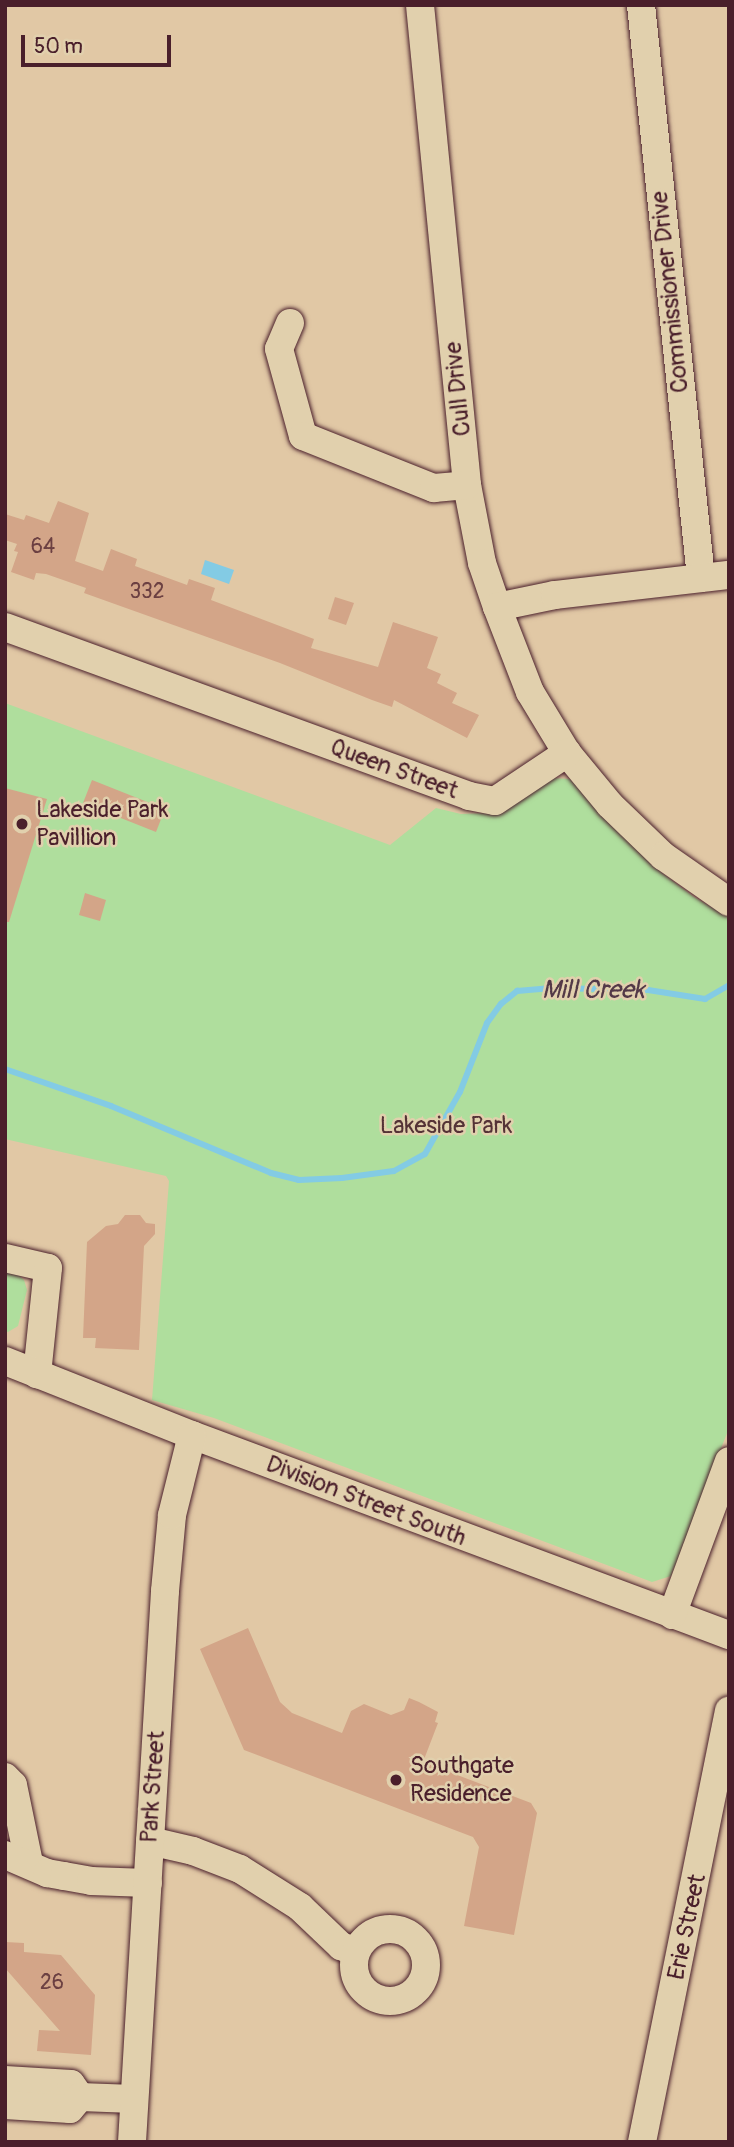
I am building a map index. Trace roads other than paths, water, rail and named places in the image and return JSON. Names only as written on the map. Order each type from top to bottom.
[{"type":"street","name":"Cull Drive","points":[[420,5],[467,485],[482,563],[496,607],[530,692],[567,753]]},
{"type":"street","name":"Commissioner Drive","points":[[641,5],[701,578]]},
{"type":"street","points":[[290,323],[279,349],[303,436],[435,488],[467,485]]},
{"type":"street","points":[[496,607],[555,595],[729,575]]},
{"type":"street","name":"Queen Street","points":[[5,627],[469,796],[495,801],[567,753]]},
{"type":"street","points":[[567,753],[610,805],[663,856],[729,902]]},
{"type":"street","points":[[5,1258],[48,1268],[37,1374]]},
{"type":"street","name":"Division Street South","points":[[5,1360],[192,1435],[729,1635]]},
{"type":"street","name":"Park Street","points":[[132,2142],[172,1516],[192,1435]]},
{"type":"street","points":[[672,1615],[729,1461]]},
{"type":"street","name":"Erie Street","points":[[642,2142],[729,1711]]},
{"type":"street","points":[[5,1777],[13,1785],[17,1859],[47,1873],[77,1879],[148,1883]]},
{"type":"street","points":[[150,1841],[193,1851],[240,1869],[300,1907],[341,1946],[356,1952]]},
{"type":"street","points":[[5,2080],[71,2084],[80,2097]]},
{"type":"street","points":[[5,2105],[69,2109],[80,2097],[134,2099]]},
{"type":"water","points":[[205,560],[234,570],[229,584],[201,574]]},
{"type":"waterway","name":"Mill Creek","points":[[5,1069],[111,1106],[271,1173],[299,1180],[342,1178],[394,1171],[425,1154],[460,1092],[487,1023],[501,1004],[517,991],[549,988],[648,990],[705,999],[729,985]]},
{"type":"place","name":"Lakeside Park Pavillion","points":[[22,824]]},
{"type":"place","name":"Southgate Residence","points":[[396,1780]]},
{"type":"park label","name":"Lakeside Park","points":[[446,1126]]}]
